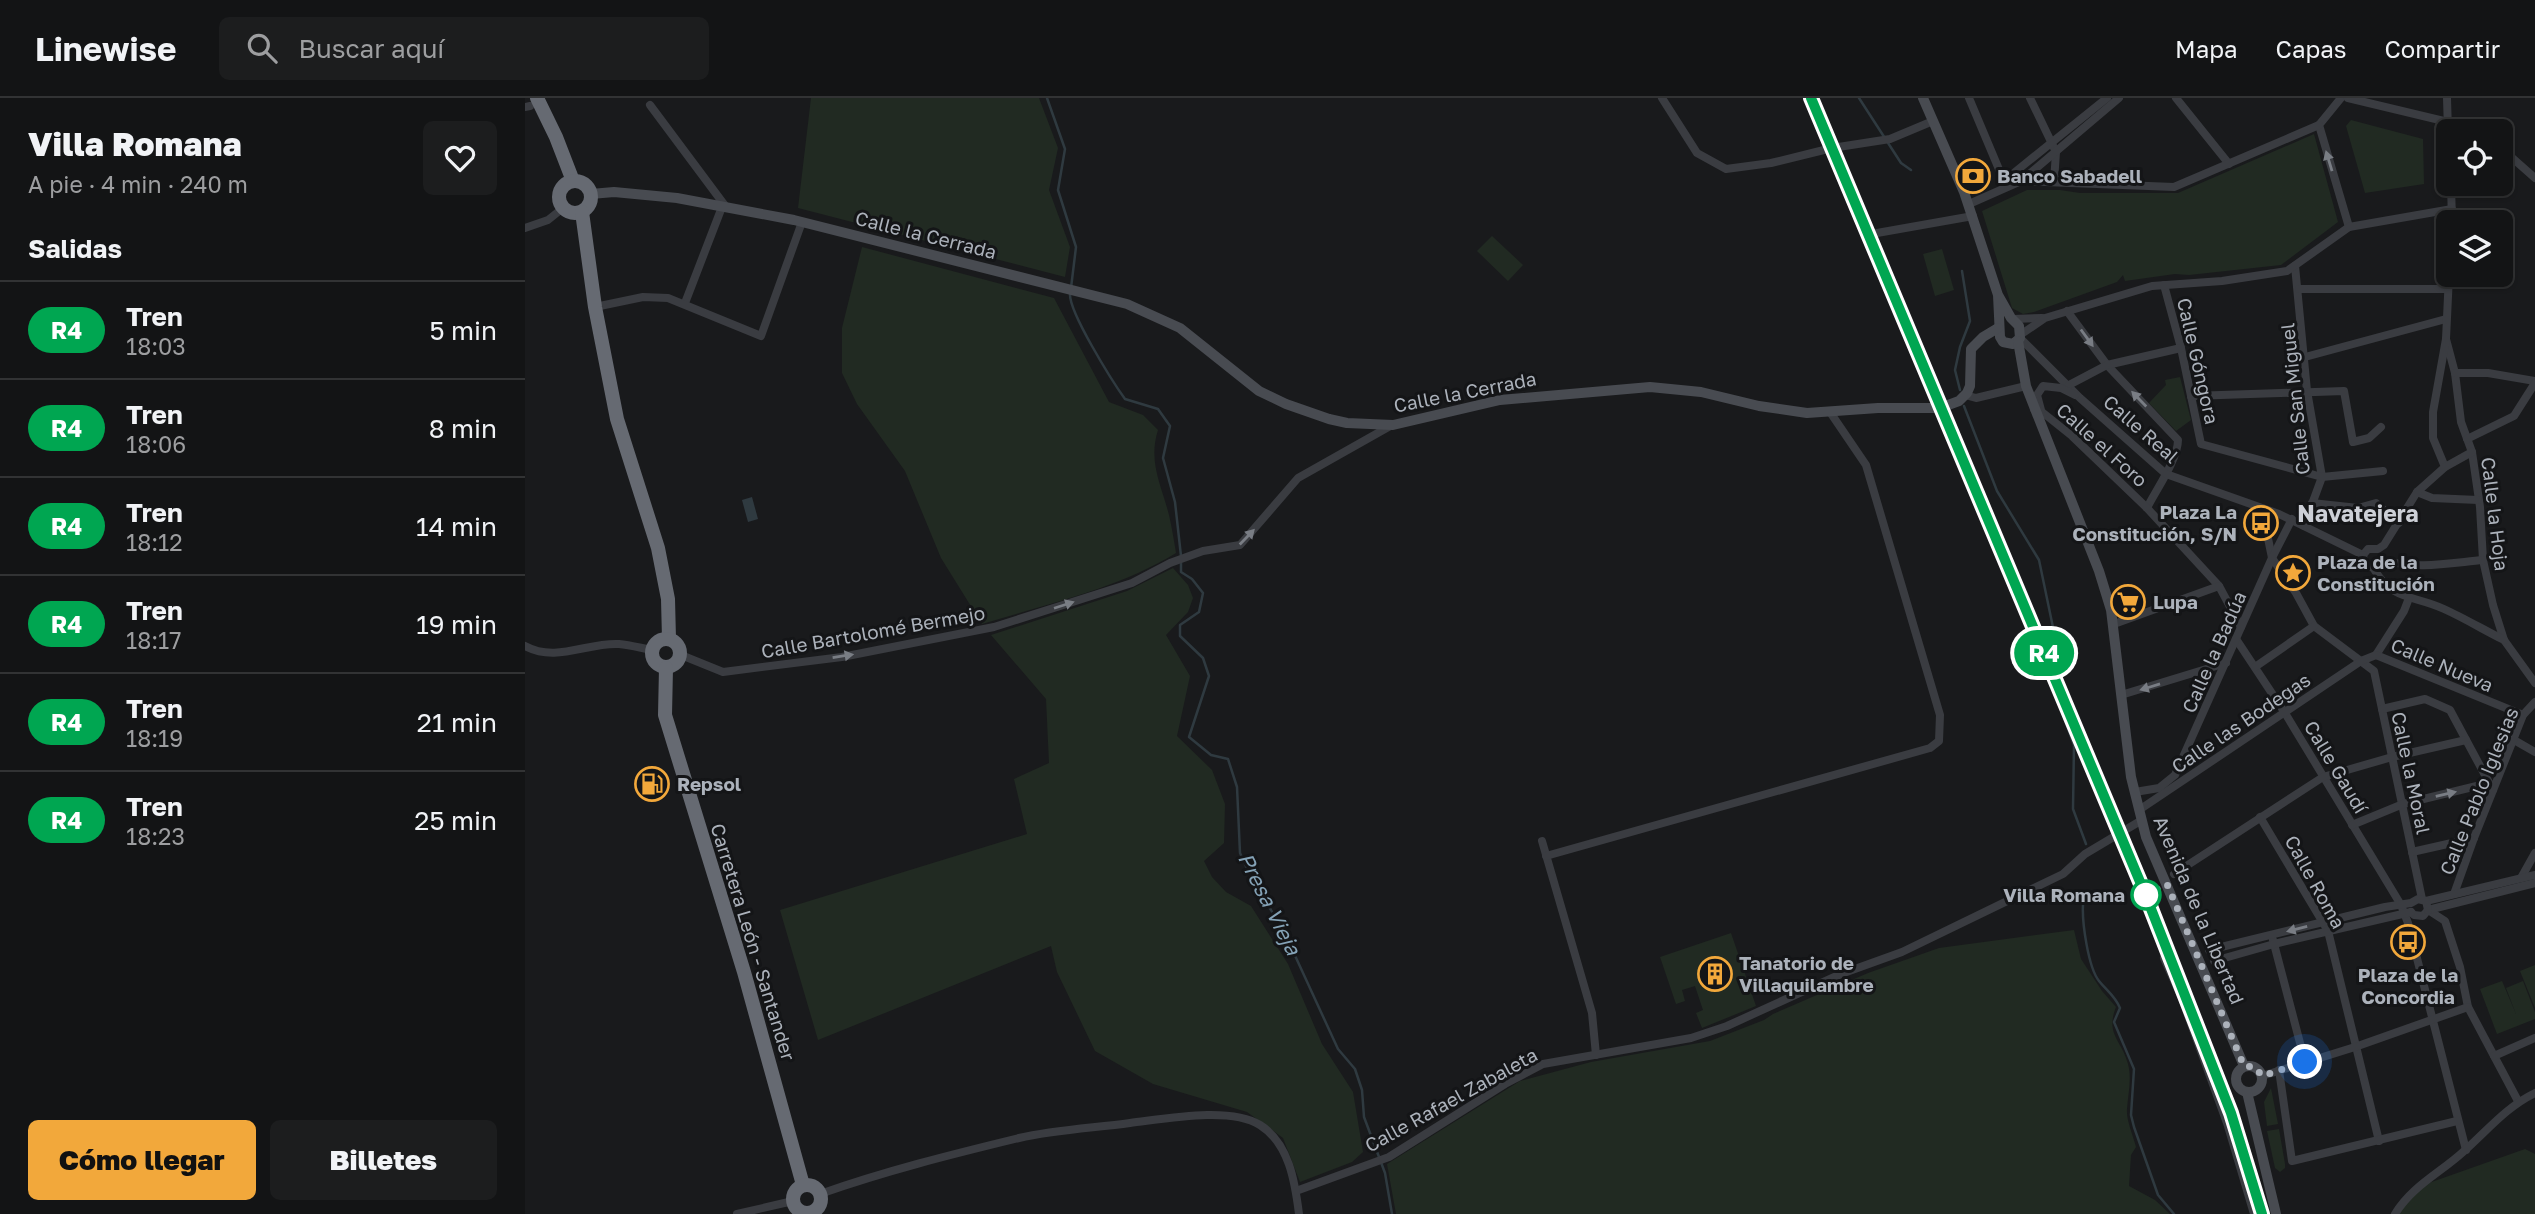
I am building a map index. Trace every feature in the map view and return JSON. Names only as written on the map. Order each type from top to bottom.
[{"type":"highway","points":[[531,103],[556,137],[573,181]]},
{"type":"highway","points":[[573,181],[584,184],[591,194],[589,206],[582,212],[571,213],[560,203],[559,193],[563,186],[573,181]]},
{"type":"highway","points":[[582,212],[595,307],[617,419],[658,548],[668,599],[669,639]]},
{"type":"highway","points":[[669,639],[678,645],[681,655],[677,664],[666,668],[655,663],[652,650],[659,640],[669,639]]},
{"type":"highway","name":"Carretera León - Santander","points":[[666,668],[665,715],[744,972],[803,1185]]},
{"type":"highway","points":[[803,1185],[814,1186],[820,1194],[821,1203],[811,1213],[801,1212],[793,1201],[797,1188],[803,1185]]},
{"type":"street","points":[[1662,98],[1697,153],[1727,169],[1772,163],[1832,148],[1886,139],[1933,121]]},
{"type":"street","points":[[1923,98],[1969,204],[1999,295],[2012,319],[2018,323],[2019,338]]},
{"type":"street","points":[[1969,98],[2006,186]]},
{"type":"street","points":[[2030,98],[2056,152],[2054,182]]},
{"type":"street","points":[[2006,186],[2015,172],[2107,98]]},
{"type":"street","points":[[2021,181],[2119,98]]},
{"type":"street","points":[[2176,98],[2229,164]]},
{"type":"street","points":[[1969,204],[2021,181],[2174,187],[2319,125],[2341,98]]},
{"type":"street","points":[[2348,98],[2436,124]]},
{"type":"street","points":[[2447,98],[2448,119]]},
{"type":"street","points":[[650,105],[724,207],[685,303]]},
{"type":"street","points":[[2319,125],[2349,227]]},
{"type":"street","points":[[2513,159],[2535,178]]},
{"type":"street","name":"Calle la Cerrada","points":[[591,194],[627,193],[677,198],[802,222],[1126,304],[1180,328],[1259,390],[1286,404],[1338,421],[1393,425],[1500,400],[1650,387],[1701,392],[1759,406],[1807,413],[1940,408],[1959,401],[1965,395],[1976,398],[2025,382]]},
{"type":"street","points":[[1965,395],[1970,386],[1969,356],[1975,343],[2003,320],[2045,318],[2152,286],[2287,271],[2349,227],[2452,209],[2451,196]]},
{"type":"street","points":[[525,228],[548,220],[563,208]]},
{"type":"street","points":[[1877,233],[1973,216]]},
{"type":"street","points":[[595,307],[643,297],[669,298],[761,336],[802,222]]},
{"type":"street","name":"Calle San Miguel","points":[[2295,267],[2307,391],[2322,477],[2304,526]]},
{"type":"street","name":"Calle Góngora","points":[[2164,285],[2181,348],[2201,444],[2322,477]]},
{"type":"street","points":[[2299,289],[2448,289],[2446,340],[2433,412],[2433,438],[2445,467]]},
{"type":"street","points":[[1999,295],[1999,326],[2004,342]]},
{"type":"street","points":[[2067,311],[2106,365]]},
{"type":"street","points":[[1975,343],[1990,339],[2013,344],[2045,318]]},
{"type":"street","points":[[2305,357],[2446,319]]},
{"type":"street","name":"Avenida de la Libertad","points":[[2019,338],[2025,382]]},
{"type":"street","name":"Calle Real","points":[[2019,338],[2080,398],[2165,474],[2262,509]]},
{"type":"street","name":"Calle la Hoja","points":[[2446,340],[2455,373],[2461,422],[2472,452],[2483,560],[2493,605],[2504,640],[2535,683]]},
{"type":"street","name":"Avenida de la Libertad","points":[[2004,342],[2038,408],[2047,442],[2099,571],[2114,624],[2135,792],[2146,836],[2244,1066]]},
{"type":"street","points":[[2069,385],[2106,365],[2181,348]]},
{"type":"street","name":"Calle el Foro","points":[[2106,365],[2178,440],[2178,446],[2147,508]]},
{"type":"street","points":[[2455,373],[2488,373],[2535,382],[2514,416],[2467,439]]},
{"type":"street","name":"Calle Real","points":[[2038,408],[2036,395],[2042,386],[2061,388],[2080,398]]},
{"type":"street","points":[[2191,396],[2344,391],[2353,442],[2369,438],[2381,427]]},
{"type":"street","name":"Calle el Foro","points":[[2038,408],[2073,436],[2147,508],[2219,586],[2242,627]]},
{"type":"street","points":[[1546,856],[1930,748],[1939,741],[1940,715],[1866,465],[1830,412]]},
{"type":"street","name":"Calle Bartolomé Bermejo","points":[[681,655],[723,672],[842,657],[1007,624],[1132,583],[1203,551],[1240,545],[1298,478],[1393,425]]},
{"type":"street","points":[[2363,555],[2368,549],[2378,549],[2384,545],[2417,492],[2445,467],[2472,452]]},
{"type":"street","points":[[2322,477],[2383,471]]},
{"type":"street","points":[[2417,492],[2433,498],[2478,500]]},
{"type":"street","points":[[2312,503],[2358,508],[2376,503],[2399,523]]},
{"type":"street","points":[[2272,558],[2262,509],[2292,519],[2363,555]]},
{"type":"street","name":"Calle la Badúa","points":[[2169,790],[2292,519]]},
{"type":"street","points":[[2378,549],[2383,560]]},
{"type":"street","points":[[2363,555],[2365,566],[2374,569],[2392,591],[2444,609],[2504,640]]},
{"type":"street","name":"Calle Nueva","points":[[2272,558],[2314,626],[2361,661],[2376,655],[2523,715]]},
{"type":"street","points":[[2383,560],[2414,566],[2483,560]]},
{"type":"street","points":[[2374,569],[2383,560]]},
{"type":"street","points":[[2114,624],[2219,586]]},
{"type":"street","points":[[2376,655],[2404,611],[2409,598]]},
{"type":"street","points":[[2255,667],[2314,626]]},
{"type":"street","name":"Calle Gaudí","points":[[2236,639],[2407,908],[2466,1150]]},
{"type":"street","points":[[525,646],[536,652],[576,651],[617,644],[652,650]]},
{"type":"street","name":"Calle la Moral","points":[[2361,661],[2374,671],[2412,852],[2426,903]]},
{"type":"street","name":"Calle las Bodegas","points":[[2140,815],[2169,790],[2361,661]]},
{"type":"street","points":[[2122,695],[2226,663]]},
{"type":"street","points":[[2352,825],[2403,804],[2491,787],[2450,710],[2425,699],[2382,709]]},
{"type":"street","name":"Calle Pablo Iglesias","points":[[2445,921],[2491,787],[2523,715],[2535,702]]},
{"type":"street","points":[[2174,874],[2323,776],[2466,740]]},
{"type":"street","points":[[2514,740],[2535,752]]},
{"type":"street","points":[[2183,758],[2194,773]]},
{"type":"street","points":[[2135,792],[2159,788],[2175,775]]},
{"type":"street","name":"Calle Rafael Zabaleta","points":[[1296,1191],[1380,1161],[1505,1084],[1543,1064],[1691,1038],[1727,1026],[1841,974],[1902,952],[2063,874],[2085,854],[2140,815]]},
{"type":"street","name":"Calle Roma","points":[[2260,817],[2328,931],[2379,1141]]},
{"type":"street","points":[[2412,852],[2474,838]]},
{"type":"street","points":[[1542,841],[1593,1013],[1596,1055]]},
{"type":"street","points":[[2521,878],[2535,853]]},
{"type":"street","points":[[2454,898],[2535,874]]},
{"type":"street","points":[[2426,903],[2535,883]]},
{"type":"street","points":[[2209,950],[2328,931],[2407,908],[2418,898],[2445,921],[2460,968],[2468,1007],[2518,1101]]},
{"type":"street","points":[[2407,908],[2414,915],[2423,916],[2426,903]]},
{"type":"street","points":[[2214,961],[2323,922],[2407,908]]},
{"type":"street","points":[[2273,939],[2305,1062]]},
{"type":"street","points":[[2164,958],[2181,996],[2228,1126],[2254,1214]]},
{"type":"street","points":[[2262,1076],[2468,1007]]},
{"type":"street","points":[[2494,1056],[2535,1038]]},
{"type":"street","points":[[2247,1092],[2258,1088],[2262,1082],[2262,1076],[2255,1067],[2244,1066],[2238,1072],[2236,1081],[2240,1088],[2247,1092],[2276,1214]]},
{"type":"street","points":[[2279,1070],[2292,1161],[2457,1121]]},
{"type":"street","points":[[2395,1214],[2403,1202],[2429,1177],[2466,1150],[2518,1101],[2535,1093]]},
{"type":"street","points":[[820,1194],[852,1182],[1021,1138],[1209,1114],[1258,1123],[1275,1136],[1283,1150],[1296,1191],[1299,1214]]},
{"type":"street","points":[[737,1214],[793,1201]]},
{"type":"shaded area","points":[[811,98],[1039,98],[1058,148],[1049,190],[1070,247],[1065,277],[798,208]]},
{"type":"shaded area","points":[[2351,120],[2423,139],[2424,184],[2365,193],[2346,126]]},
{"type":"shaded area","points":[[2314,134],[2338,222],[2281,265],[2125,281],[2123,275],[2117,282],[2034,312],[2023,314],[2012,308],[1982,211],[2027,190],[2178,193]]},
{"type":"shaded area","points":[[1492,236],[1523,265],[1508,281],[1477,251]]},
{"type":"shaded area","points":[[862,247],[1054,298],[1109,402],[1143,415],[1158,430],[1155,463],[1176,553],[1106,586],[982,624],[941,558],[905,471],[857,404],[842,373],[842,328]]},
{"type":"shaded area","points":[[1942,249],[1954,290],[1935,296],[1923,254]]},
{"type":"shaded area","points":[[2180,377],[2191,420],[2176,431],[2149,403],[2166,385],[2165,380]]},
{"type":"shaded area","points":[[752,497],[758,519],[748,522],[742,500]]},
{"type":"shaded area","points":[[1173,568],[1188,585],[1193,598],[1188,612],[1166,635],[1190,676],[1177,736],[1212,770],[1225,804],[1224,843],[1204,861],[1212,877],[1226,892],[1251,906],[1288,964],[1322,1044],[1353,1092],[1363,1152],[1352,1162],[1300,1182],[1283,1138],[1247,1112],[1153,1084],[1095,1051],[1057,972],[1051,946],[818,1040],[780,910],[1027,834],[1014,779],[1049,763],[1046,699],[991,635],[1127,591]]},
{"type":"shaded area","points":[[2074,930],[2081,959],[2116,1007],[2113,1031],[2129,1070],[2127,1113],[2136,1147],[2131,1155],[2129,1186],[2155,1200],[2170,1214],[1396,1214],[1387,1164],[1520,1081],[1591,1062],[1710,1041],[1868,973],[1939,948]]},
{"type":"shaded area","points":[[1731,933],[1756,1006],[1702,1028],[1696,1013],[1703,1010],[1695,986],[1682,990],[1685,1001],[1676,1004],[1660,957]]},
{"type":"shaded area","points":[[2535,965],[2535,1008],[2520,971]]},
{"type":"shaded area","points":[[2502,981],[2516,1014],[2506,988],[2523,981],[2535,1012],[2535,1019],[2497,1034],[2480,989]]},
{"type":"shaded area","points":[[2271,1088],[2278,1124],[2267,1126],[2264,1102]]},
{"type":"shaded area","points":[[2279,1129],[2285,1164],[2285,1168],[2280,1172],[2275,1168],[2267,1131]]},
{"type":"shaded area","points":[[2525,1149],[2535,1154],[2535,1214],[2399,1214],[2426,1184]]},
{"type":"waterway","name":"Presa Vieja","points":[[1047,98],[1065,149],[1058,190],[1076,247],[1071,288]]},
{"type":"waterway","points":[[1859,98],[1901,163],[1911,170]]},
{"type":"waterway","points":[[1960,390],[1955,370],[1970,321],[1962,271]]},
{"type":"waterway","name":"Presa Vieja","points":[[1070,294],[1076,315],[1125,399],[1158,409],[1170,426],[1163,458],[1175,502],[1181,556]]},
{"type":"waterway","points":[[1964,406],[1997,491],[2039,560],[2055,637]]},
{"type":"waterway","name":"Presa Vieja","points":[[1181,563],[1181,572],[1192,579],[1203,593],[1199,612],[1180,625],[1180,636],[1203,658],[1209,676],[1189,737],[1211,755],[1228,759],[1237,787],[1240,853],[1255,886],[1286,936],[1338,1049],[1355,1069],[1362,1090],[1364,1117],[1385,1173],[1392,1214]]},
{"type":"waterway","points":[[2059,704],[2074,745],[2073,809],[2086,844]]},
{"type":"waterway","points":[[2083,905],[2085,933],[2092,966],[2099,981],[2120,1008],[2114,1022],[2134,1069],[2131,1115],[2134,1127],[2158,1195],[2174,1214]]},
{"type":"railway","points":[[1811,98],[2146,896],[2231,1113],[2261,1214]]},
{"type":"train","name":"R4","points":[[1811,98],[2146,896],[2231,1113],[2262,1214]]},
{"type":"place","name":"Banco Sabadell","points":[[1973,176]]},
{"type":"place","name":"Plaza La Constitución, S/N","points":[[2261,523]]},
{"type":"place","name":"Plaza de la Constitución","points":[[2293,573]]},
{"type":"place","name":"Lupa","points":[[2128,602]]},
{"type":"place","name":"Repsol","points":[[652,784]]},
{"type":"place","name":"Villa Romana","points":[[2146,895]]},
{"type":"place","name":"Plaza de la Concordia","points":[[2408,942]]},
{"type":"place","name":"Tanatorio de Villaquilambre","points":[[1715,974]]},
{"type":"district","name":"Navatejera","points":[[2358,514]]},
{"type":"route","points":[[2146,895],[2167,884],[2244,1066],[2252,1065],[2262,1076],[2305,1062]]}]
